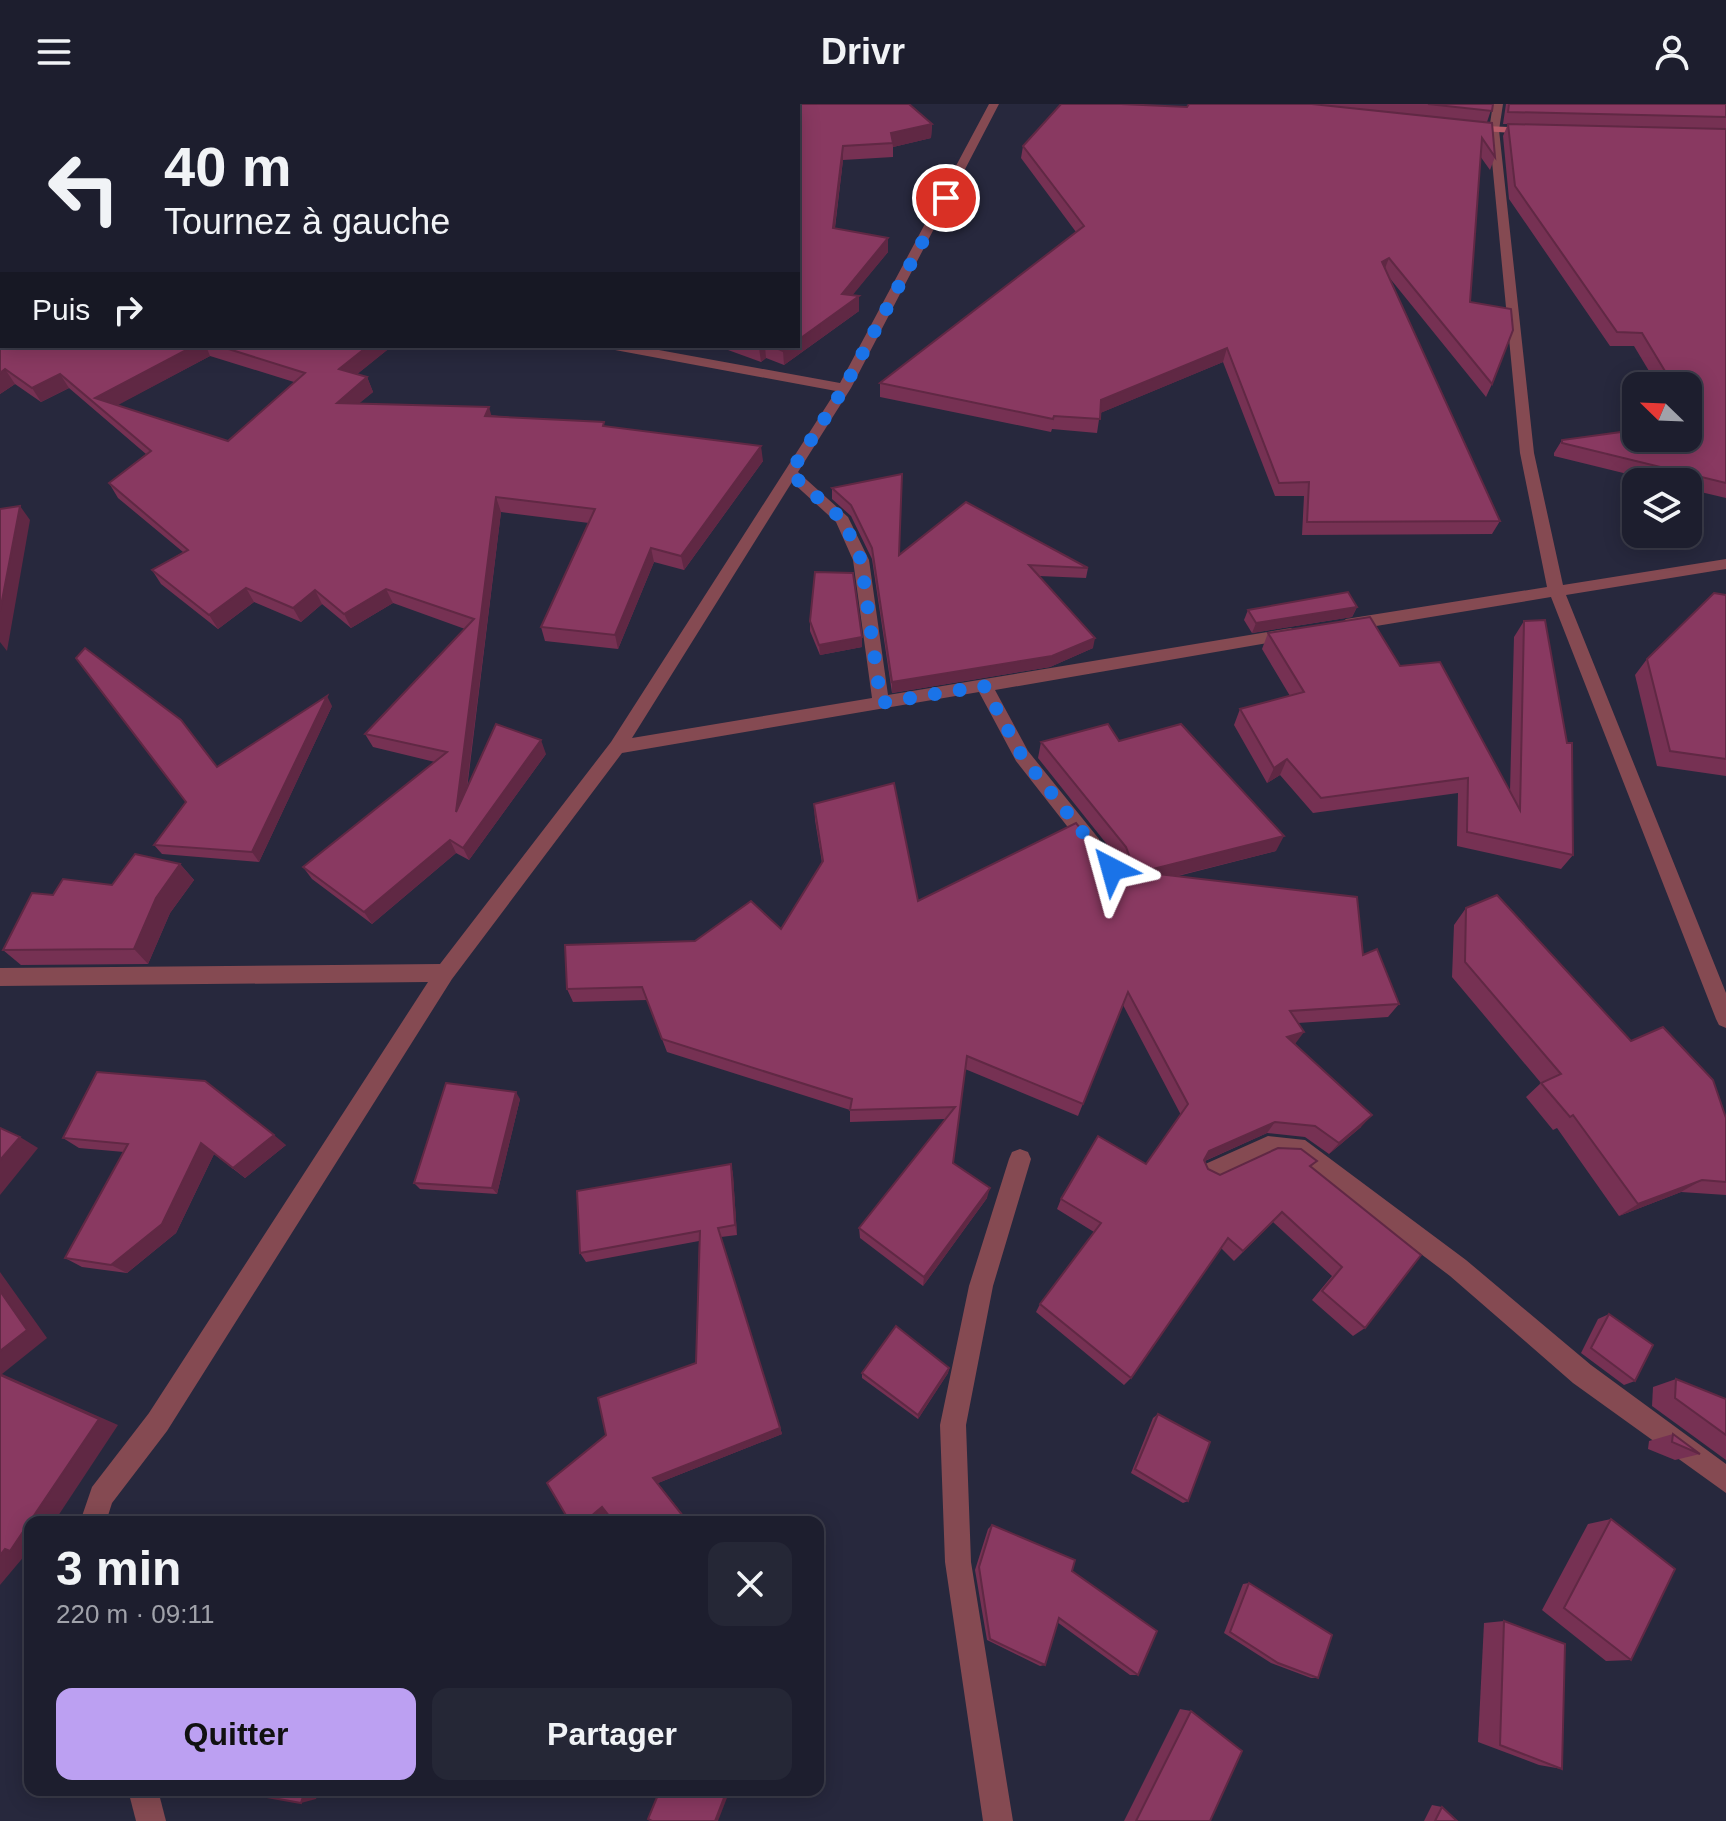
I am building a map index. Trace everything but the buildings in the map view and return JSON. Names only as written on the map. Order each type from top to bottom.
[{"type":"street","points":[[95,1516],[101,1496],[158,1422],[445,973],[617,747],[844,388],[994,104]]},
{"type":"street","points":[[1498,104],[1494,130],[1527,453],[1556,590],[1726,1019]]},
{"type":"street","points":[[1447,125],[1540,131]]},
{"type":"street","points":[[626,348],[844,388]]},
{"type":"street","points":[[790,473],[843,520],[861,560],[881,703]]},
{"type":"street","points":[[617,747],[1726,564]]},
{"type":"street","points":[[984,686],[1022,756],[1103,858]]},
{"type":"street","points":[[0,977],[445,973]]},
{"type":"street","points":[[1211,1172],[1268,1146],[1297,1147],[1458,1268],[1582,1374],[1726,1480]]},
{"type":"street","points":[[998,1821],[958,1562],[953,1425],[981,1286],[1020,1159]]},
{"type":"street","points":[[145,1796],[151,1821]]},
{"type":"route","points":[[946,198],[844,388],[790,473],[843,520],[861,560],[881,703],[984,686],[1022,756],[1112,869]]}]
